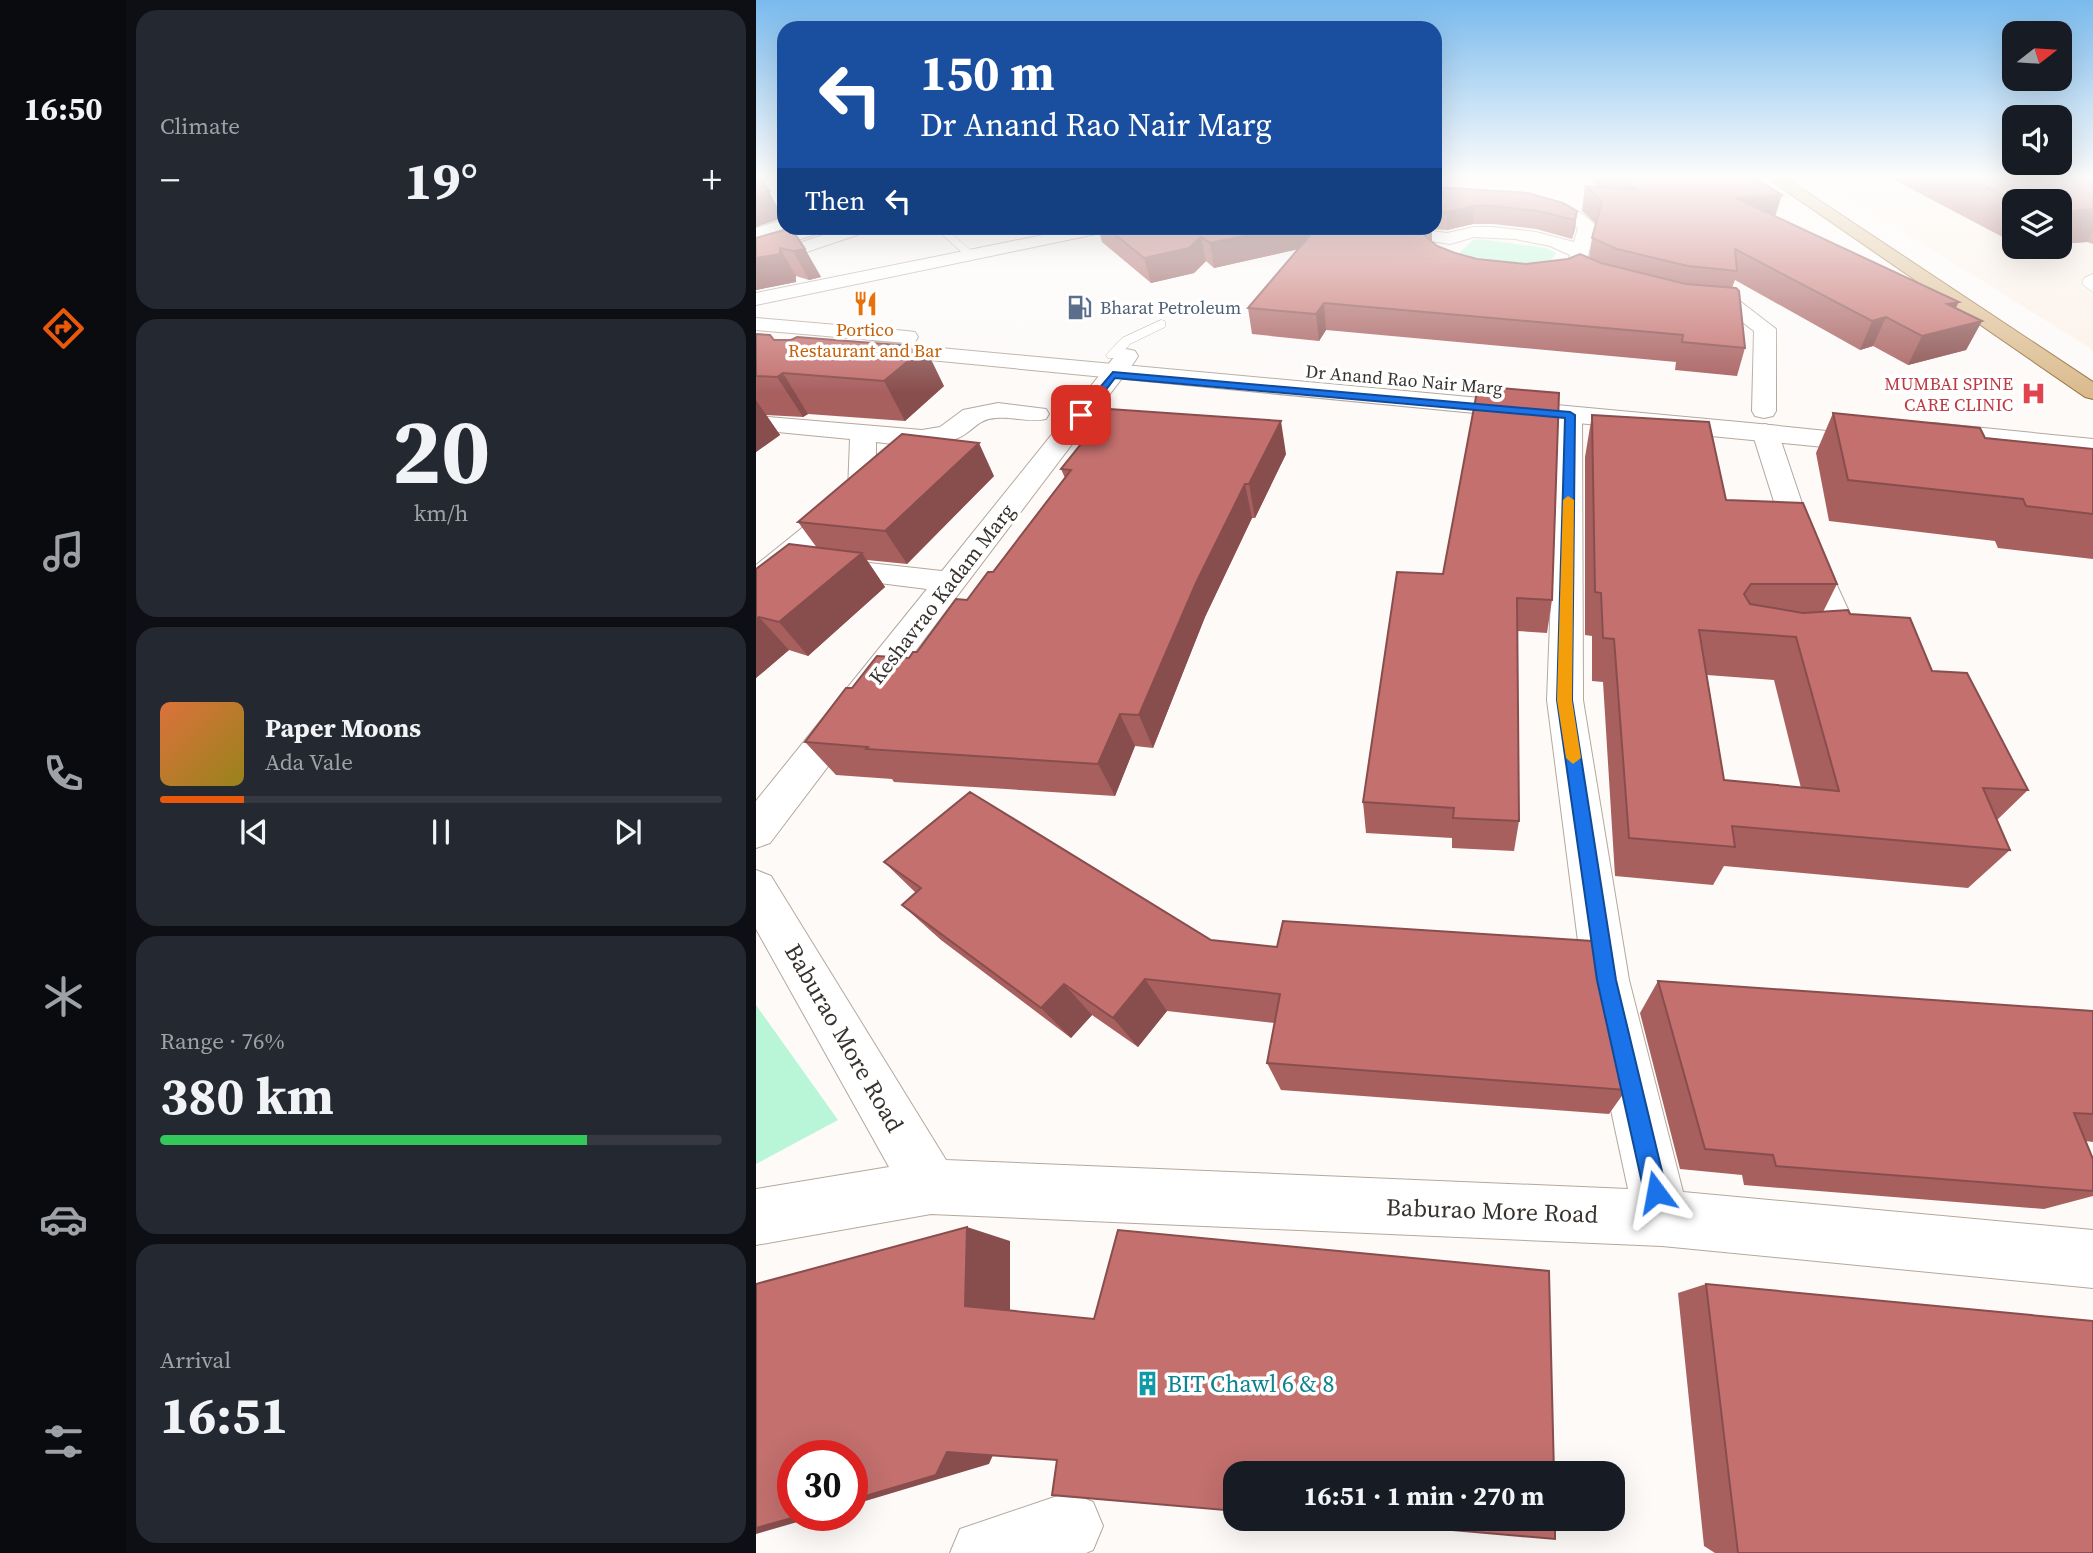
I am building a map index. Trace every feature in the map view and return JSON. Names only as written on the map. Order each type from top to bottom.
[{"type":"main road","points":[[1890,247],[2093,369]]},
{"type":"main road","points":[[1892,247],[2093,392]]},
{"type":"street","points":[[756,263],[802,247]]},
{"type":"street","points":[[756,299],[1002,247]]},
{"type":"street","points":[[1436,254],[1442,247]]},
{"type":"street","points":[[1572,247],[1576,249],[1572,266]]},
{"type":"street","points":[[1572,266],[1579,247]]},
{"type":"street","points":[[1572,266],[1605,282],[1630,288]]},
{"type":"street","points":[[1680,302],[1734,306],[1766,329],[1765,421],[1797,527],[1842,631],[1832,638],[1806,642],[1782,640]]},
{"type":"street","name":"Dr Anand Rao Nair Marg","points":[[756,324],[1117,362],[1570,415],[1887,425]]},
{"type":"street","name":"Dr Anand Rao Nair Marg","points":[[756,339],[841,349],[1117,362],[1765,421],[2093,468]]},
{"type":"street","name":"Keshavrao Kadam Marg","points":[[756,831],[951,582],[1117,362]]},
{"type":"street","points":[[756,423],[863,433],[945,436],[964,425],[972,415],[998,410],[1038,414]]},
{"type":"street","points":[[1570,415],[1565,700],[1606,980],[1662,1218]]},
{"type":"street","points":[[756,582],[862,495],[863,433]]},
{"type":"street","name":"Dr Anand Rao Nair Marg","points":[[1911,441],[2093,447]]},
{"type":"street","points":[[780,562],[951,582]]},
{"type":"street","name":"Baburao More Road","points":[[756,889],[931,1188]]},
{"type":"street","name":"Baburao More Road","points":[[756,1217],[931,1188],[1662,1218],[2093,1259]]},
{"type":"street","points":[[984,1553],[1069,1526]]},
{"type":"lane","points":[[962,247],[970,254]]},
{"type":"lane","points":[[2093,277],[2088,279],[2088,284],[2093,289]]},
{"type":"lane","points":[[1117,362],[1126,341],[1161,324]]},
{"type":"shaded area","points":[[1928,247],[2002,247],[2002,259],[2072,259],[2072,247],[2093,247],[2093,350]]},
{"type":"green space","points":[[1465,247],[1542,247],[1556,253],[1547,267],[1540,271],[1457,255]]},
{"type":"green space","points":[[756,1005],[838,1120],[756,1164]]},
{"type":"building","points":[[756,247],[804,247],[805,249],[793,251],[780,248],[780,254],[756,258]]},
{"type":"building","points":[[1131,247],[1190,247],[1189,248],[1144,258]]},
{"type":"building","points":[[1299,247],[1441,247],[1477,259],[1526,264],[1568,259],[1580,254],[1601,263],[1686,284],[1736,288],[1739,291],[1745,348],[1682,342],[1683,335],[1324,303],[1316,314],[1248,308]]},
{"type":"building","points":[[1614,247],[1842,247],[1959,302],[1947,304],[1982,321],[1922,336],[1886,317],[1872,321],[1735,249],[1737,271],[1688,266]]},
{"type":"building","points":[[756,334],[770,335],[774,340],[791,340],[797,337],[925,347],[884,381],[783,373],[777,377],[756,376]]},
{"type":"building","points":[[1478,386],[1559,393],[1552,600],[1517,598],[1519,821],[1453,818],[1454,808],[1363,802],[1397,572],[1443,574]]},
{"type":"building","points":[[1109,409],[1281,421],[1249,484],[1245,484],[1196,583],[1139,715],[1120,714],[1098,764],[866,749],[868,747],[805,742],[846,688],[852,688],[877,656],[909,658],[913,652],[917,652],[956,599],[967,600],[988,572],[993,572],[1071,470],[1061,469]]},
{"type":"building","points":[[1833,413],[1980,428],[1985,438],[2093,449],[2093,514],[2026,506],[2023,499],[1848,480]]},
{"type":"building","points":[[1592,415],[1709,422],[1726,500],[1803,503],[1837,584],[1751,584],[1744,594],[1750,604],[1803,613],[1848,610],[1850,614],[1910,618],[1932,671],[1967,673],[2028,790],[1983,788],[2010,850],[1732,826],[1735,847],[1629,838],[1614,639],[1603,638],[1601,593],[1595,592]],"holes":[[[1699,630],[1796,637],[1839,791],[1724,780]]]},
{"type":"building","points":[[902,434],[979,443],[885,531],[798,522]]},
{"type":"building","points":[[789,544],[862,553],[779,622],[759,617],[756,619],[756,569]]},
{"type":"building","points":[[970,792],[1211,940],[1277,947],[1283,921],[1592,941],[1626,1090],[1267,1063],[1280,994],[1145,979],[1113,1018],[1064,984],[1041,1008],[902,905],[921,888],[884,862]]},
{"type":"building","points":[[1658,981],[2093,1011],[2093,1114],[2074,1113],[2093,1159],[2093,1191],[1776,1166],[1773,1155],[1705,1149]]},
{"type":"building","name":"BIT Chawl 6 & 8","points":[[967,1227],[965,1306],[1094,1319],[1118,1230],[1549,1271],[1554,1461],[1223,1461],[1223,1510],[1052,1495],[1057,1460],[947,1452],[936,1475],[868,1495],[868,1440],[777,1440],[777,1522],[756,1528],[756,1284]]},
{"type":"building","points":[[1706,1284],[2093,1321],[2093,1553],[1738,1553]]},
{"type":"building","points":[[1464,1531],[1555,1531],[1555,1539]]},
{"type":"slow traffic","points":[[1568,500],[1565,700],[1573,758]]},
{"type":"place","name":"Portico Restaurant and Bar","points":[[865,303]]},
{"type":"place","name":"Bharat Petroleum","points":[[1080,308]]},
{"type":"place","name":"MUMBAI SPINE CARE CLINIC","points":[[2033,394]]},
{"type":"place","name":"BIT Chawl 6 & 8","points":[[1147,1384]]},
{"type":"route","points":[[1081,415],[1113,375],[1570,415],[1565,700],[1606,980],[1656,1192]]}]
